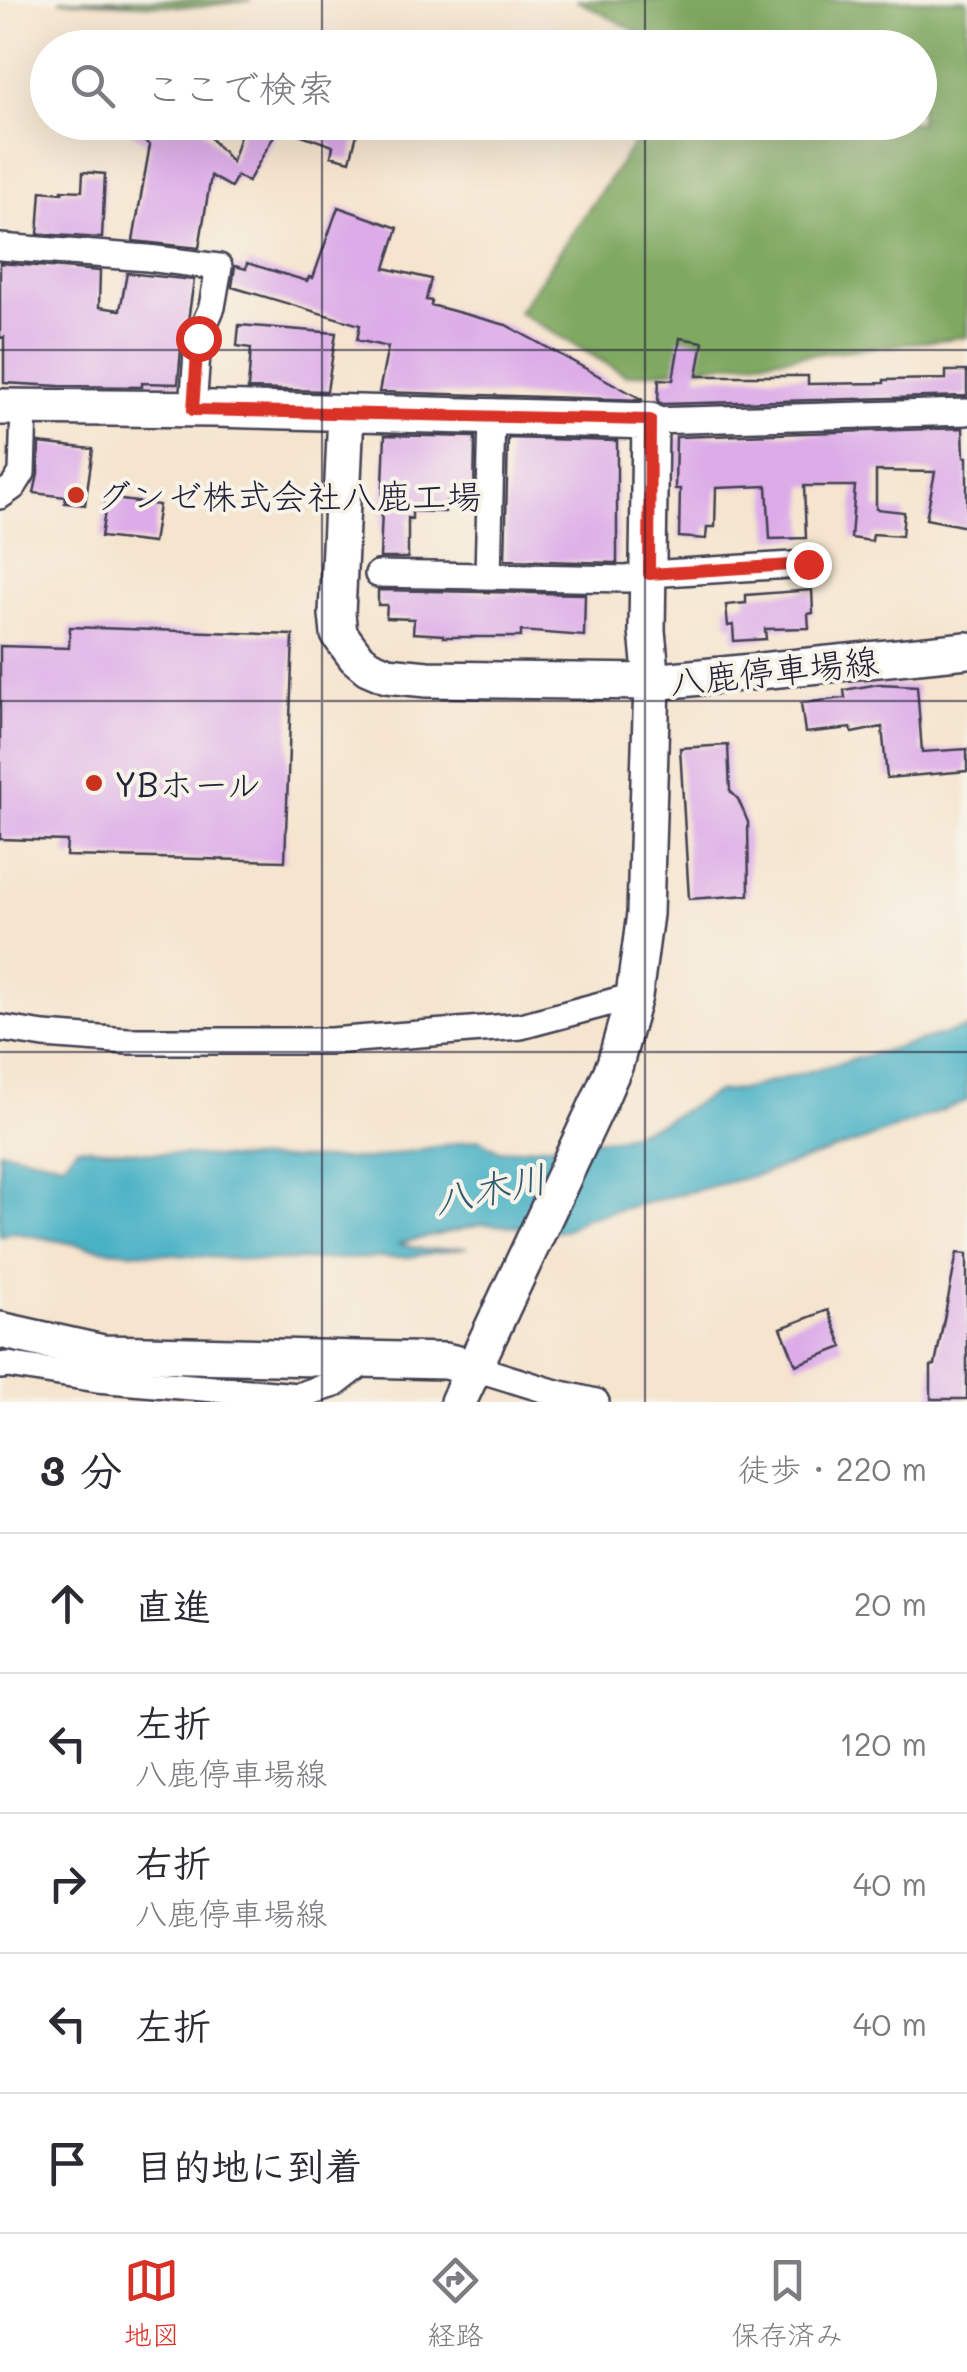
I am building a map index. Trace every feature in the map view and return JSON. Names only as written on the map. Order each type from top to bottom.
[{"type":"street","points":[[0,247],[219,267],[212,307],[198,338],[193,410]]},
{"type":"street","points":[[0,496],[13,487],[22,473],[12,408],[650,420],[967,412]]},
{"type":"street","points":[[346,412],[337,614],[339,634],[356,657],[386,675],[427,679],[652,682],[646,914],[632,1005],[600,1099],[458,1402]]},
{"type":"street","points":[[488,575],[492,416]]},
{"type":"street","name":"八鹿停車場線","points":[[650,420],[647,631],[652,682],[967,650]]},
{"type":"street","points":[[378,574],[627,579],[649,574],[808,564]]},
{"type":"street","points":[[0,1028],[44,1036],[128,1041],[330,1042],[520,1026],[632,1005]]},
{"type":"street","points":[[0,1330],[103,1353],[444,1362],[481,1352],[553,1392],[596,1402]]},
{"type":"street","points":[[0,1366],[96,1379],[297,1396],[335,1384],[366,1360]]},
{"type":"green space","points":[[59,0],[251,0],[198,7]]},
{"type":"green space","points":[[576,0],[967,0],[967,337],[626,375],[518,312],[636,140],[937,140],[937,30],[634,30]]},
{"type":"water","name":"八木川","points":[[967,1028],[967,1101],[765,1173],[585,1218],[563,1231],[484,1224],[397,1244],[426,1250],[467,1247],[409,1257],[263,1261],[107,1250],[11,1232],[0,1236],[0,1150],[63,1163],[77,1147],[240,1159],[368,1159],[479,1139],[499,1151],[620,1137],[660,1123],[717,1092],[741,1090]]},
{"type":"building","points":[[142,140],[212,140],[232,162],[239,140],[272,140],[248,182],[237,176],[231,187],[211,176],[199,248],[133,241],[150,145]]},
{"type":"building","points":[[316,140],[355,140],[350,161],[331,156],[333,146]]},
{"type":"building","points":[[83,172],[105,174],[102,238],[38,234],[41,191],[82,191]]},
{"type":"building","points":[[338,207],[398,228],[385,268],[431,279],[426,300],[432,301],[431,305],[506,325],[643,400],[379,392],[388,347],[357,340],[360,325],[232,287],[235,266],[246,269],[247,263],[307,281],[313,278]]},
{"type":"building","points":[[0,263],[100,271],[99,307],[120,310],[127,273],[194,280],[182,337],[178,384],[142,383],[142,387],[4,383]]},
{"type":"building","points":[[239,325],[336,333],[327,391],[248,389],[251,348],[237,346]]},
{"type":"building","points":[[680,338],[703,342],[697,376],[808,376],[808,384],[884,383],[946,379],[946,371],[967,371],[967,396],[663,404],[658,402],[659,379],[673,380]]},
{"type":"building","points":[[963,428],[967,527],[926,519],[935,472],[876,471],[876,509],[904,512],[902,536],[873,534],[872,541],[851,538],[855,486],[804,486],[806,538],[770,539],[767,486],[716,488],[715,527],[707,527],[706,539],[679,537],[676,437]]},
{"type":"building","points":[[385,435],[475,437],[474,503],[446,502],[445,512],[412,511],[412,519],[408,518],[408,558],[380,558]]},
{"type":"building","points":[[508,438],[617,441],[617,563],[505,560]]},
{"type":"building","points":[[39,443],[93,449],[85,505],[65,503],[66,497],[34,493]]},
{"type":"building","points":[[107,498],[159,505],[153,543],[101,537]]},
{"type":"building","points":[[378,590],[585,594],[584,636],[521,631],[521,637],[413,633],[414,619],[386,618],[387,605],[378,605]]},
{"type":"building","points":[[812,590],[809,628],[765,629],[766,639],[734,641],[726,605],[746,603],[746,595]]},
{"type":"building","name":"YBホール","points":[[70,627],[293,635],[285,861],[66,856],[67,841],[0,839],[0,646],[69,648]]},
{"type":"building","points":[[879,684],[917,686],[922,752],[967,749],[967,771],[887,778],[882,727],[852,733],[851,728],[805,733],[801,703],[845,698],[844,690]]},
{"type":"building","points":[[728,745],[730,791],[748,822],[749,895],[689,899],[680,748]]},
{"type":"building","points":[[957,1253],[967,1254],[967,1399],[931,1399],[931,1366],[935,1365]]},
{"type":"building","points":[[828,1310],[843,1347],[796,1365],[781,1328]]},
{"type":"place","name":"グンゼ株式会社八鹿工場","points":[[76,495]]},
{"type":"place","name":"YBホール","points":[[94,783]]},
{"type":"route","points":[[198,338],[193,410],[650,420],[649,574],[808,564]]}]
